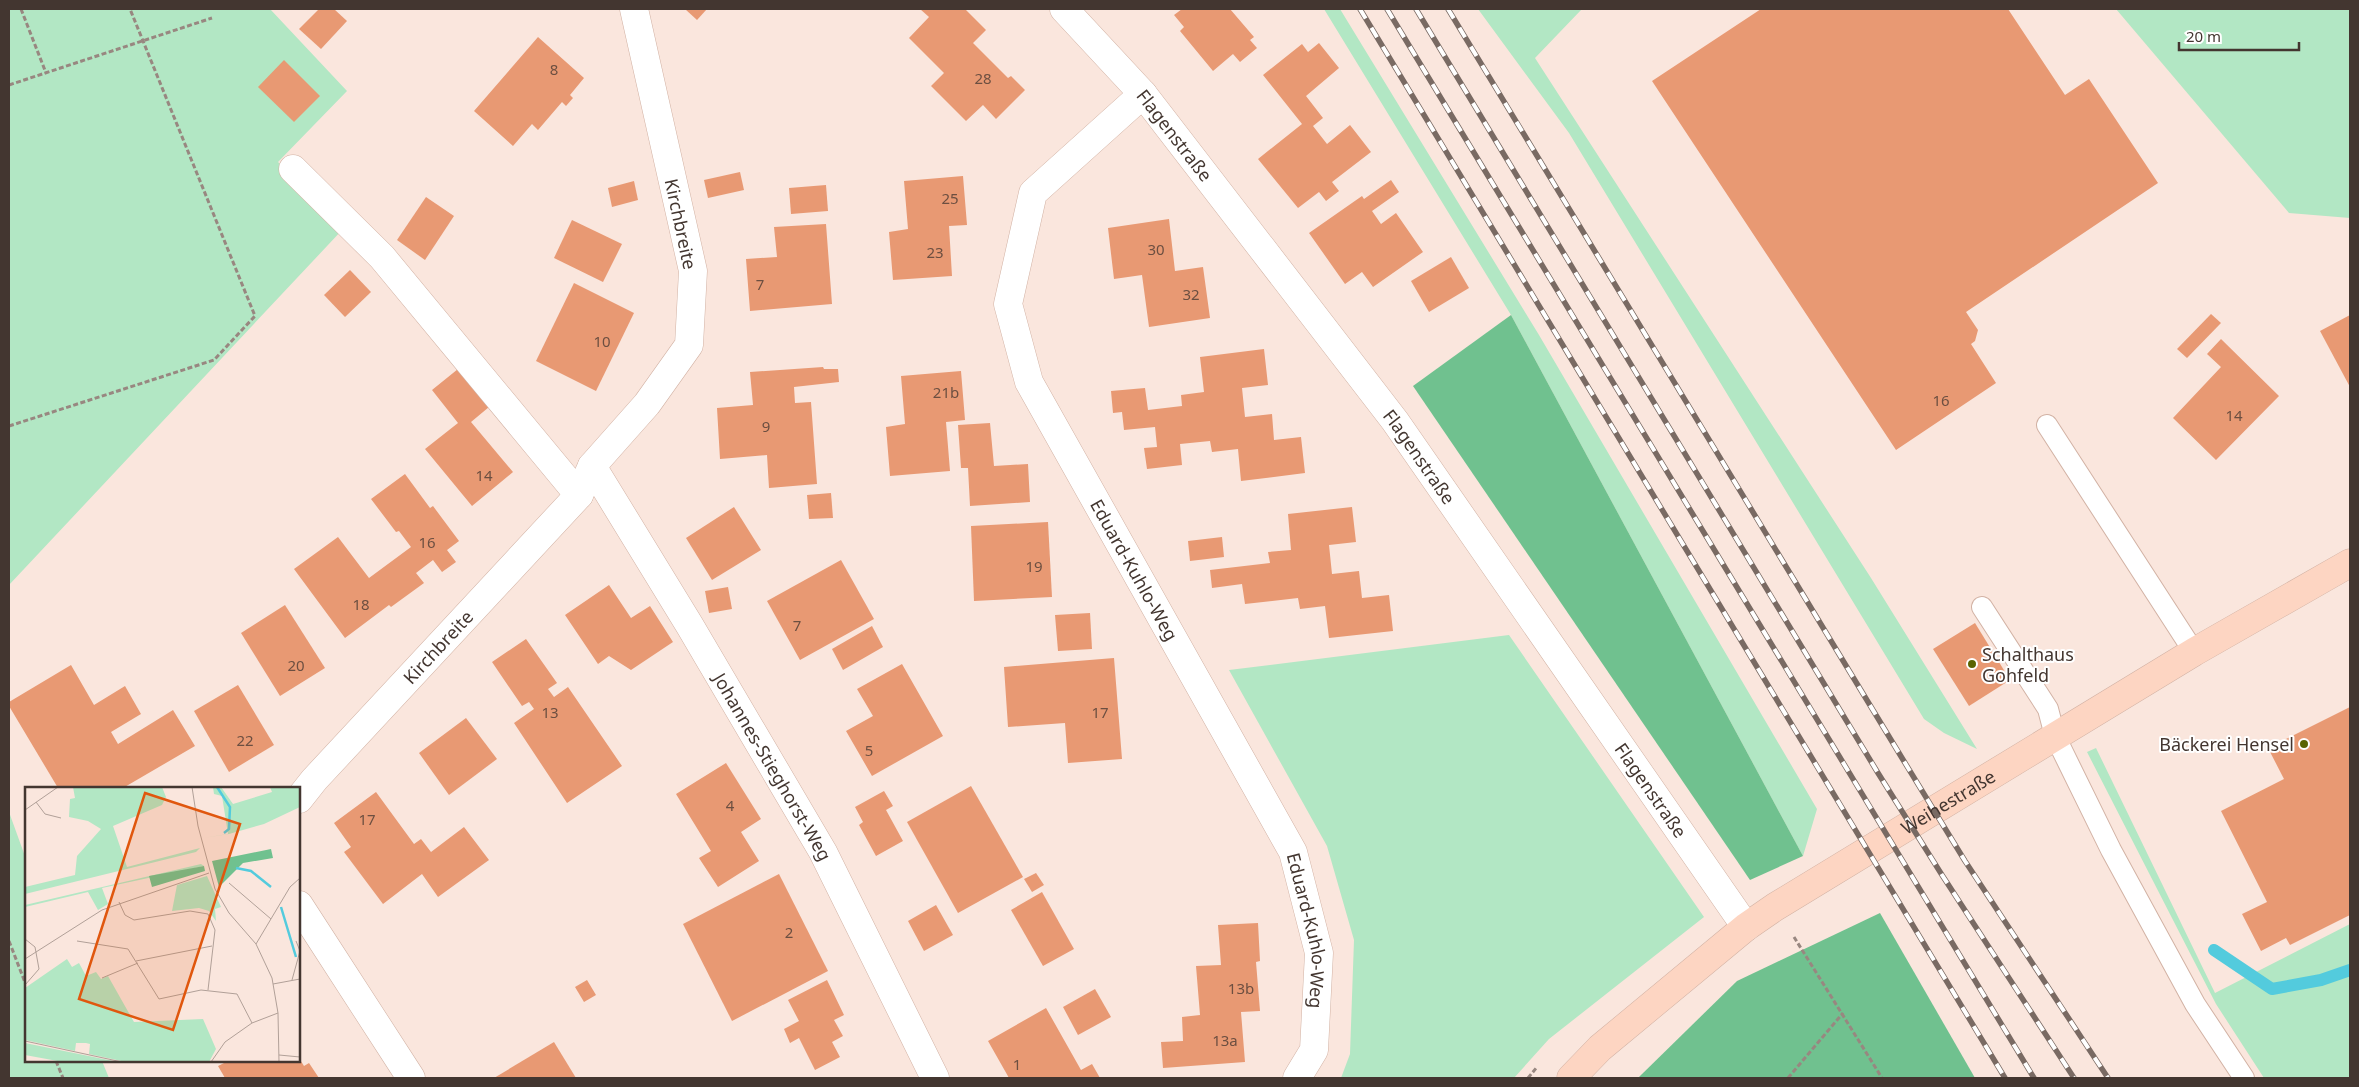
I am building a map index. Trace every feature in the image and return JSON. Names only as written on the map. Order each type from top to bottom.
[{"type":"main road","name":"Weihestraße","points":[[1571,1078],[1600,1048],[1746,927],[1775,907],[2194,652],[2350,563]]},
{"type":"street","name":"Kirchbreite","points":[[300,798],[314,780],[579,495],[592,466],[647,404],[689,345],[693,271],[634,9]]},
{"type":"street","name":"Flagenstraße","points":[[1064,9],[1143,94],[1395,420],[1746,927]]},
{"type":"street","name":"Eduard-Kuhlo-Weg","points":[[1143,94],[1033,193],[1008,304],[1029,382],[1293,852],[1319,953],[1314,1050],[1297,1078]]},
{"type":"street","points":[[293,169],[382,258],[579,495]]},
{"type":"street","name":"Johannes-Stieghorst-Weg","points":[[592,466],[690,626],[823,852],[935,1078]]},
{"type":"street","points":[[300,907],[411,1078]]},
{"type":"lane","points":[[2047,424],[2194,652]]},
{"type":"lane","points":[[1982,607],[2048,709],[2055,736],[2111,850],[2190,996],[2244,1078]]},
{"type":"path","points":[[21,9],[46,73]]},
{"type":"path","points":[[9,426],[214,360],[255,316],[130,9]]},
{"type":"path","points":[[9,85],[212,18]]},
{"type":"path","points":[[1775,907],[1882,1078]]},
{"type":"path","points":[[9,940],[25,982]]},
{"type":"path","points":[[1788,1078],[1843,1013]]},
{"type":"path","points":[[56,1062],[63,1078]]},
{"type":"green space","points":[[9,9],[270,9],[347,91],[278,162],[343,229],[9,585]]},
{"type":"green space","points":[[1324,9],[1340,9],[1539,335],[1817,809],[1803,856],[1511,315]]},
{"type":"green space","points":[[1478,9],[1582,9],[1535,58],[1871,578],[1977,749],[1944,733],[1924,719],[1569,133]]},
{"type":"green space","points":[[2116,9],[2350,9],[2350,218],[2289,213]]},
{"type":"green space","points":[[1511,315],[1803,856],[1750,880],[1413,386]]},
{"type":"green space","points":[[1509,635],[1704,917],[1549,1039],[1514,1078],[1341,1078],[1350,1054],[1354,940],[1327,846],[1229,670]]},
{"type":"green space","points":[[2096,748],[2215,993],[2350,924],[2350,1078],[2264,1078],[2216,1004],[2087,752]]},
{"type":"green space","points":[[9,812],[25,856],[25,1062],[102,1062],[109,1078],[9,1078]]},
{"type":"green space","points":[[1880,913],[1975,1078],[1639,1077],[1737,981]]},
{"type":"building","points":[[319,9],[334,9],[347,21],[321,49],[299,29]]},
{"type":"building","points":[[685,9],[707,9],[697,20]]},
{"type":"building","points":[[920,9],[965,9],[986,30],[973,43],[1008,78],[1011,76],[1025,90],[996,119],[983,105],[966,121],[931,86],[944,73],[909,38],[929,17]]},
{"type":"building","points":[[1182,9],[1230,9],[1254,37],[1250,40],[1257,48],[1240,62],[1233,54],[1213,71],[1180,31],[1184,27],[1174,15]]},
{"type":"building","points":[[1761,9],[2008,9],[2065,95],[2089,79],[2158,183],[1966,312],[1978,330],[1975,341],[1971,344],[1996,383],[1896,450],[1652,81]]},
{"type":"building","points":[[538,37],[584,78],[570,95],[573,98],[566,106],[562,102],[538,130],[532,124],[513,146],[474,111]]},
{"type":"building","points":[[1319,43],[1339,68],[1306,96],[1323,118],[1313,126],[1327,144],[1350,125],[1371,152],[1332,182],[1339,191],[1326,201],[1319,192],[1298,208],[1258,159],[1302,124],[1263,75],[1302,44],[1308,52]]},
{"type":"building","points":[[284,60],[320,96],[294,122],[258,87]]},
{"type":"building","points":[[740,172],[744,190],[708,198],[704,180]]},
{"type":"building","points":[[963,176],[967,225],[949,226],[952,276],[893,280],[889,232],[908,229],[904,181]]},
{"type":"building","points":[[1391,180],[1399,192],[1372,211],[1381,224],[1396,213],[1423,252],[1373,287],[1362,272],[1345,284],[1309,233],[1362,196],[1364,199]]},
{"type":"building","points":[[634,181],[638,200],[612,207],[608,188]]},
{"type":"building","points":[[826,185],[828,211],[791,214],[789,188]]},
{"type":"building","points":[[426,197],[454,216],[425,260],[397,240]]},
{"type":"building","points":[[1169,219],[1175,271],[1203,267],[1210,318],[1149,327],[1142,275],[1114,279],[1108,228]]},
{"type":"building","points":[[572,220],[622,244],[603,282],[554,258]]},
{"type":"building","points":[[826,224],[832,304],[750,311],[746,259],[777,257],[774,227]]},
{"type":"building","points":[[1451,257],[1469,288],[1429,312],[1411,281]]},
{"type":"building","points":[[350,270],[371,292],[345,317],[324,295]]},
{"type":"building","points":[[574,283],[634,313],[596,391],[536,361]]},
{"type":"building","points":[[2211,314],[2221,323],[2187,358],[2177,349]]},
{"type":"building","points":[[2350,315],[2350,387],[2320,331]]},
{"type":"building","points":[[2221,339],[2279,396],[2216,460],[2173,418],[2221,367],[2207,354]]},
{"type":"building","points":[[1264,349],[1268,385],[1242,388],[1245,417],[1272,414],[1274,440],[1301,437],[1305,473],[1241,481],[1238,449],[1212,452],[1210,441],[1180,444],[1182,465],[1147,469],[1144,448],[1157,447],[1155,427],[1124,430],[1122,412],[1113,413],[1111,391],[1145,388],[1148,410],[1182,406],[1181,395],[1204,392],[1200,357]]},
{"type":"building","points":[[823,367],[824,369],[838,369],[839,382],[794,387],[795,403],[811,402],[817,484],[769,488],[767,455],[720,459],[717,408],[753,405],[750,372]]},
{"type":"building","points":[[458,369],[489,407],[471,422],[513,472],[472,506],[425,449],[458,423],[432,390]]},
{"type":"building","points":[[961,371],[965,420],[946,422],[950,471],[890,476],[886,427],[905,424],[901,376]]},
{"type":"building","points":[[990,423],[994,466],[1028,464],[1030,502],[970,506],[968,468],[961,468],[958,425]]},
{"type":"building","points":[[405,474],[430,508],[433,506],[459,541],[447,550],[456,562],[442,572],[433,560],[416,573],[424,583],[391,607],[389,605],[345,638],[294,569],[338,537],[369,578],[411,547],[399,531],[396,532],[371,499]]},
{"type":"building","points":[[831,493],[833,518],[809,519],[807,495]]},
{"type":"building","points":[[734,507],[761,550],[712,580],[686,538]]},
{"type":"building","points":[[1352,507],[1356,542],[1329,545],[1332,574],[1359,571],[1362,598],[1389,595],[1393,631],[1329,638],[1325,606],[1300,609],[1298,598],[1245,604],[1242,584],[1212,588],[1210,570],[1270,563],[1268,552],[1291,550],[1288,514]]},
{"type":"building","points":[[1048,522],[1052,597],[974,601],[971,526]]},
{"type":"building","points":[[1222,537],[1224,557],[1190,561],[1188,541]]},
{"type":"building","points":[[841,560],[874,619],[800,660],[767,601]]},
{"type":"building","points":[[609,585],[631,618],[650,606],[673,642],[631,670],[609,656],[598,664],[565,615]]},
{"type":"building","points":[[728,587],[732,609],[709,613],[705,591]]},
{"type":"building","points":[[285,605],[325,668],[280,696],[241,633]]},
{"type":"building","points":[[1090,613],[1092,649],[1058,651],[1055,615]]},
{"type":"building","name":"Schalthaus Gohfeld","points":[[1975,623],[2010,680],[1969,706],[1933,649]]},
{"type":"building","points":[[872,626],[883,647],[843,670],[832,649]]},
{"type":"building","points":[[526,639],[557,683],[548,689],[554,697],[568,687],[622,766],[567,803],[514,723],[534,709],[529,702],[522,706],[492,662]]},
{"type":"building","points":[[1114,658],[1122,759],[1068,763],[1065,723],[1008,727],[1004,667]]},
{"type":"building","points":[[902,664],[943,736],[872,776],[846,731],[873,716],[857,689]]},
{"type":"building","points":[[71,665],[94,705],[125,686],[141,714],[111,732],[118,744],[173,710],[195,746],[125,787],[57,787],[9,706],[9,702]]},
{"type":"building","points":[[238,685],[274,745],[229,772],[194,711]]},
{"type":"building","points":[[2350,707],[2350,915],[2290,945],[2286,938],[2261,951],[2242,914],[2267,902],[2221,811],[2284,779],[2268,748]]},
{"type":"building","points":[[466,718],[497,759],[449,795],[419,753]]},
{"type":"building","points":[[726,763],[761,819],[741,832],[759,861],[718,887],[699,858],[711,851],[676,794]]},
{"type":"building","points":[[971,786],[1023,877],[958,913],[907,822]]},
{"type":"building","points":[[884,791],[893,806],[886,810],[903,841],[876,856],[859,825],[863,822],[855,807]]},
{"type":"building","points":[[376,792],[414,844],[421,839],[431,852],[464,827],[489,860],[438,897],[422,874],[383,904],[344,852],[351,847],[334,823]]},
{"type":"building","points":[[1036,873],[1044,885],[1032,892],[1024,879]]},
{"type":"building","points":[[779,874],[828,971],[732,1021],[683,924]]},
{"type":"building","points":[[1042,892],[1074,949],[1043,966],[1011,910]]},
{"type":"building","points":[[936,905],[953,935],[924,951],[908,921]]},
{"type":"building","points":[[1258,923],[1260,961],[1256,962],[1260,1011],[1241,1012],[1245,1062],[1163,1068],[1161,1042],[1183,1041],[1182,1017],[1200,1015],[1196,966],[1221,965],[1218,925]]},
{"type":"building","points":[[587,980],[596,995],[584,1002],[575,987]]},
{"type":"building","points":[[827,980],[844,1015],[834,1020],[843,1036],[832,1042],[840,1057],[815,1070],[799,1038],[790,1043],[784,1029],[799,1021],[788,1000]]},
{"type":"building","points":[[1095,989],[1111,1017],[1078,1035],[1063,1007]]},
{"type":"building","points":[[1046,1008],[1081,1070],[1092,1064],[1100,1078],[1009,1078],[988,1041]]},
{"type":"building","points":[[554,1042],[576,1078],[494,1078]]},
{"type":"building","points":[[300,1060],[304,1066],[309,1063],[319,1078],[225,1078],[218,1066],[226,1062],[300,1062]]},
{"type":"waterway","points":[[2214,950],[2272,989],[2321,980],[2350,970]]},
{"type":"railway","points":[[1360,9],[2005,1078]]},
{"type":"railway","points":[[1387,9],[2034,1078]]},
{"type":"railway","points":[[1416,9],[1878,773],[2074,1078]]},
{"type":"railway","points":[[1448,9],[1965,861],[2108,1078]]},
{"type":"place","name":"Schalthaus Gohfeld","points":[[1972,664]]},
{"type":"place","name":"Bäckerei Hensel","points":[[2304,744]]}]
